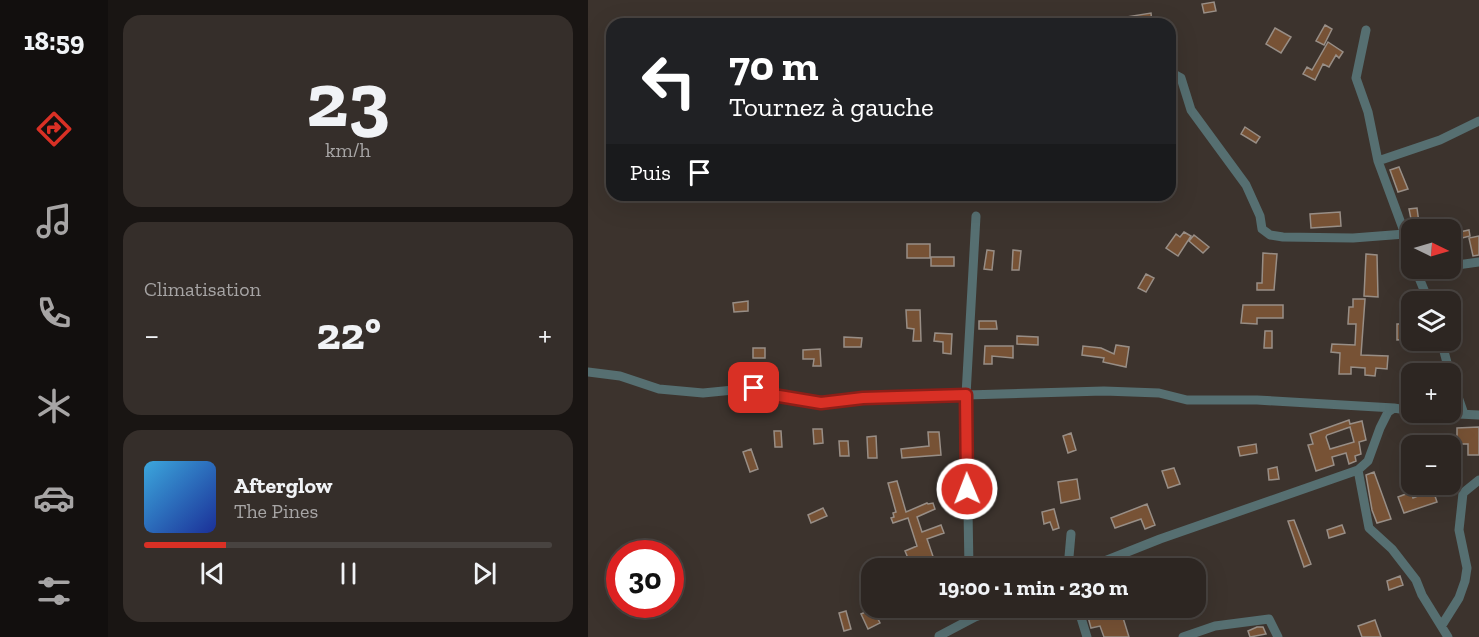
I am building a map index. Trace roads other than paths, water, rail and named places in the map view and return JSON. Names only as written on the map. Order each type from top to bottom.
[{"type":"street","points":[[1366,30],[1356,78],[1368,112],[1378,161],[1401,223]]},
{"type":"street","points":[[1176,75],[1181,78],[1191,110],[1246,185],[1260,216],[1262,229],[1270,235],[1353,238],[1401,234]]},
{"type":"street","points":[[1378,161],[1440,140],[1479,121]]},
{"type":"street","points":[[969,558],[966,395],[976,216]]},
{"type":"street","points":[[1461,264],[1479,262]]},
{"type":"street","points":[[588,372],[620,376],[659,389],[704,393],[754,388],[773,395],[821,403],[863,398],[1126,392],[1159,393],[1187,400],[1257,400],[1401,409]]},
{"type":"street","points":[[1461,405],[1464,414]]},
{"type":"street","points":[[1111,558],[1160,538],[1358,470],[1368,461],[1380,428],[1388,412],[1394,408]]},
{"type":"street","points":[[1461,414],[1479,415]]},
{"type":"street","points":[[1358,470],[1369,528],[1392,549],[1416,580],[1422,595],[1448,637]]},
{"type":"street","points":[[1442,626],[1459,598],[1465,581],[1467,568],[1460,530],[1463,493],[1479,480]]},
{"type":"street","points":[[1069,558],[1071,534]]},
{"type":"street","points":[[939,636],[965,618]]},
{"type":"street","points":[[1081,618],[1087,637]]},
{"type":"street","points":[[1183,637],[1215,626],[1269,619],[1278,637]]}]
